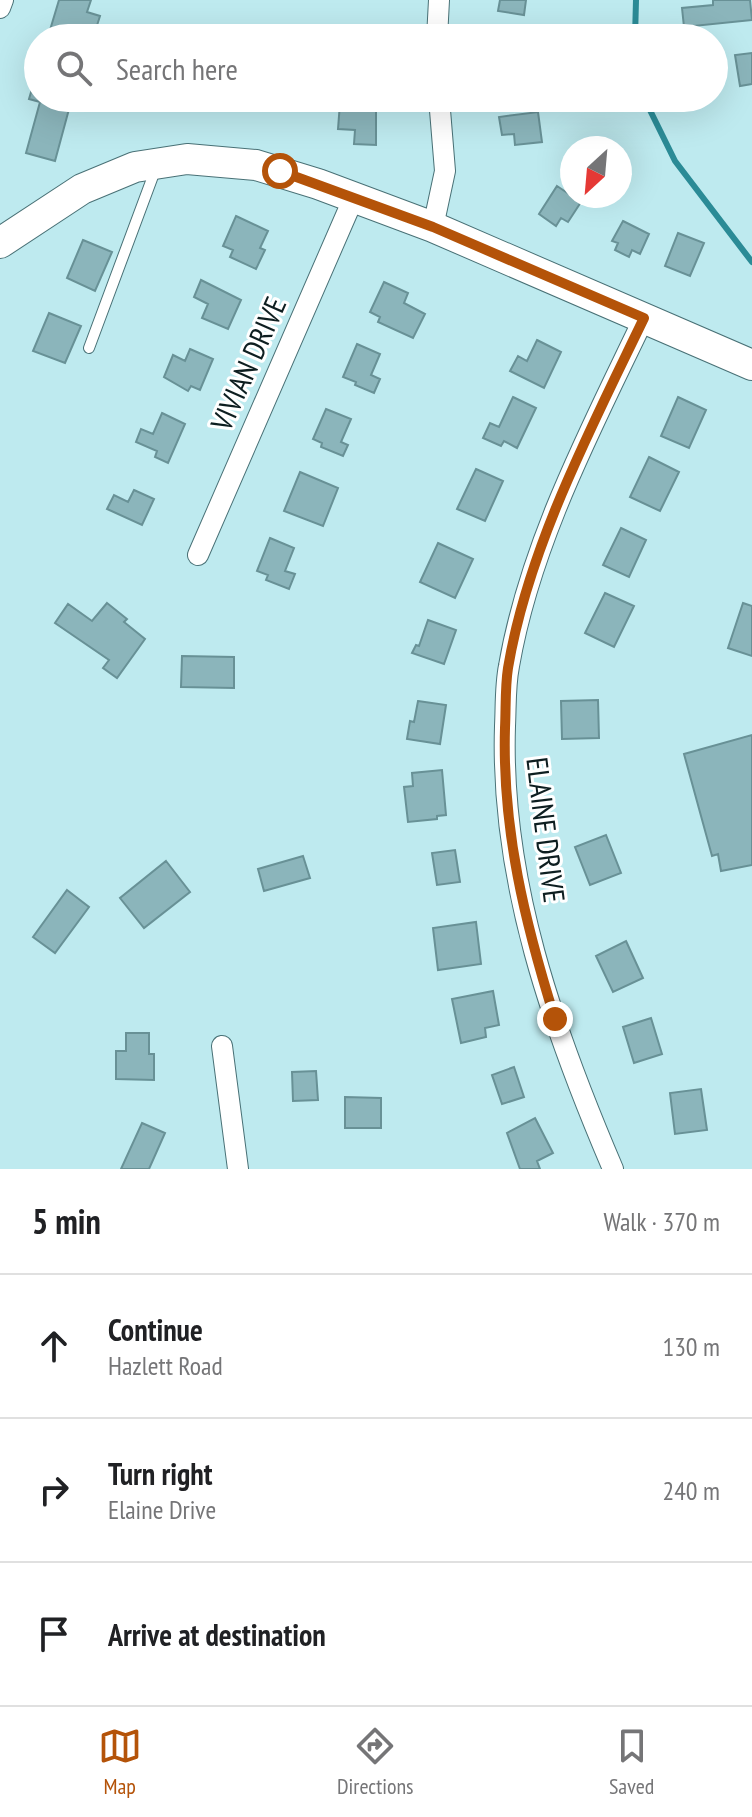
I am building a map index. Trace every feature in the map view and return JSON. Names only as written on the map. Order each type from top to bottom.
[{"type":"street","points":[[0,8],[3,0]]},
{"type":"street","points":[[438,24],[439,0]]},
{"type":"street","points":[[433,227],[445,171],[440,112]]},
{"type":"street","points":[[0,243],[82,189],[135,167],[159,162],[209,160],[256,165],[433,227],[752,365]]},
{"type":"street","name":"VIVIAN DRIVE","points":[[198,555],[354,197]]},
{"type":"street","name":"ELAINE DRIVE","points":[[613,1169],[555,1019],[530,937],[506,805],[506,701],[508,670],[518,623],[538,555],[644,318]]},
{"type":"street","points":[[222,1046],[238,1169]]},
{"type":"lane","points":[[89,348],[159,162]]},
{"type":"building","points":[[59,0],[91,0],[87,12],[100,16],[97,24],[52,24]]},
{"type":"building","points":[[500,0],[526,0],[524,15],[498,11]]},
{"type":"building","points":[[713,0],[750,0],[752,20],[684,24],[682,8],[713,5]]},
{"type":"building","points":[[752,53],[752,84],[740,86],[735,55]]},
{"type":"building","points":[[37,112],[68,112],[55,161],[26,153]]},
{"type":"building","points":[[339,112],[376,112],[376,145],[354,144],[355,130],[338,129]]},
{"type":"building","points":[[538,112],[542,142],[515,145],[514,134],[502,135],[499,117]]},
{"type":"building","points":[[557,186],[560,188],[560,208],[577,208],[568,222],[561,218],[556,226],[539,214]]},
{"type":"building","points":[[236,216],[268,231],[260,248],[265,250],[256,269],[230,257],[233,250],[223,246]]},
{"type":"building","points":[[623,221],[649,234],[640,254],[632,250],[629,257],[615,250],[618,243],[612,241]]},
{"type":"building","points":[[678,233],[704,243],[690,276],[665,266]]},
{"type":"building","points":[[83,240],[112,252],[95,291],[67,278]]},
{"type":"building","points":[[201,280],[241,300],[228,329],[202,318],[208,304],[194,297]]},
{"type":"building","points":[[384,282],[408,293],[404,303],[425,314],[413,338],[378,322],[380,317],[370,312]]},
{"type":"building","points":[[49,313],[81,326],[65,363],[33,351]]},
{"type":"building","points":[[537,340],[561,352],[544,388],[510,371],[518,356],[527,361]]},
{"type":"building","points":[[357,344],[380,354],[371,375],[380,379],[374,393],[343,377]]},
{"type":"building","points":[[190,349],[213,359],[200,390],[191,386],[188,391],[164,377],[173,355],[185,361]]},
{"type":"building","points":[[513,397],[536,408],[517,448],[504,441],[501,446],[483,438],[490,423],[499,427]]},
{"type":"building","points":[[678,397],[706,410],[689,448],[661,436]]},
{"type":"building","points":[[326,409],[351,419],[341,442],[348,445],[343,456],[321,447],[322,443],[313,439]]},
{"type":"building","points":[[162,413],[185,424],[168,463],[155,457],[157,451],[136,442],[141,429],[153,434]]},
{"type":"building","points":[[649,457],[679,472],[660,511],[630,497]]},
{"type":"building","points":[[476,469],[503,481],[485,521],[457,509]]},
{"type":"building","points":[[300,472],[338,488],[323,526],[284,511]]},
{"type":"building","points":[[134,490],[154,499],[142,525],[107,509],[114,495],[128,502]]},
{"type":"building","points":[[621,528],[646,540],[629,577],[603,565]]},
{"type":"building","points":[[270,538],[294,548],[285,571],[295,574],[289,589],[266,580],[268,575],[257,571]]},
{"type":"building","points":[[438,543],[473,559],[455,598],[420,582]]},
{"type":"building","points":[[605,593],[634,606],[614,647],[585,633]]},
{"type":"building","points":[[107,603],[145,639],[117,678],[103,668],[109,660],[55,623],[68,604],[92,621]]},
{"type":"building","points":[[743,603],[752,606],[752,656],[728,648]]},
{"type":"building","points":[[428,620],[456,630],[444,664],[412,653],[416,645],[419,646]]},
{"type":"building","points":[[182,656],[234,657],[234,688],[181,687]]},
{"type":"building","points":[[598,700],[599,738],[562,739],[561,701]]},
{"type":"building","points":[[418,701],[446,705],[440,744],[407,739]]},
{"type":"building","points":[[752,735],[752,865],[721,871],[718,854],[712,856],[684,754]]},
{"type":"building","points":[[442,770],[446,815],[408,822],[404,787],[413,786],[412,773]]},
{"type":"building","points":[[606,835],[621,873],[590,885],[575,847]]},
{"type":"building","points":[[455,850],[460,882],[437,885],[432,853]]},
{"type":"building","points":[[303,856],[310,878],[264,891],[258,869]]},
{"type":"building","points":[[166,861],[190,892],[144,928],[120,898]]},
{"type":"building","points":[[67,890],[89,907],[55,953],[33,937]]},
{"type":"building","points":[[476,922],[481,964],[438,970],[433,928]]},
{"type":"building","points":[[626,941],[643,978],[613,992],[596,956]]},
{"type":"building","points":[[493,991],[499,1025],[485,1028],[486,1037],[461,1043],[452,999]]},
{"type":"building","points":[[651,1018],[662,1054],[634,1063],[623,1027]]},
{"type":"building","points":[[126,1033],[149,1033],[149,1054],[154,1054],[154,1080],[116,1079],[116,1051],[126,1051]]},
{"type":"building","points":[[514,1067],[524,1097],[502,1104],[492,1075]]},
{"type":"building","points":[[316,1071],[318,1100],[293,1101],[292,1072]]},
{"type":"building","points":[[701,1089],[707,1130],[675,1134],[670,1093]]},
{"type":"building","points":[[345,1097],[381,1098],[381,1128],[345,1128]]},
{"type":"building","points":[[535,1118],[553,1153],[537,1161],[540,1169],[520,1169],[507,1133]]},
{"type":"building","points":[[142,1123],[165,1133],[149,1169],[121,1169]]},
{"type":"waterway","points":[[635,24],[636,0]]},
{"type":"waterway","points":[[651,112],[675,161],[752,262]]},
{"type":"route","points":[[280,171],[433,227],[644,318],[538,555],[508,670],[504,762],[507,819],[530,937],[555,1019]]}]
